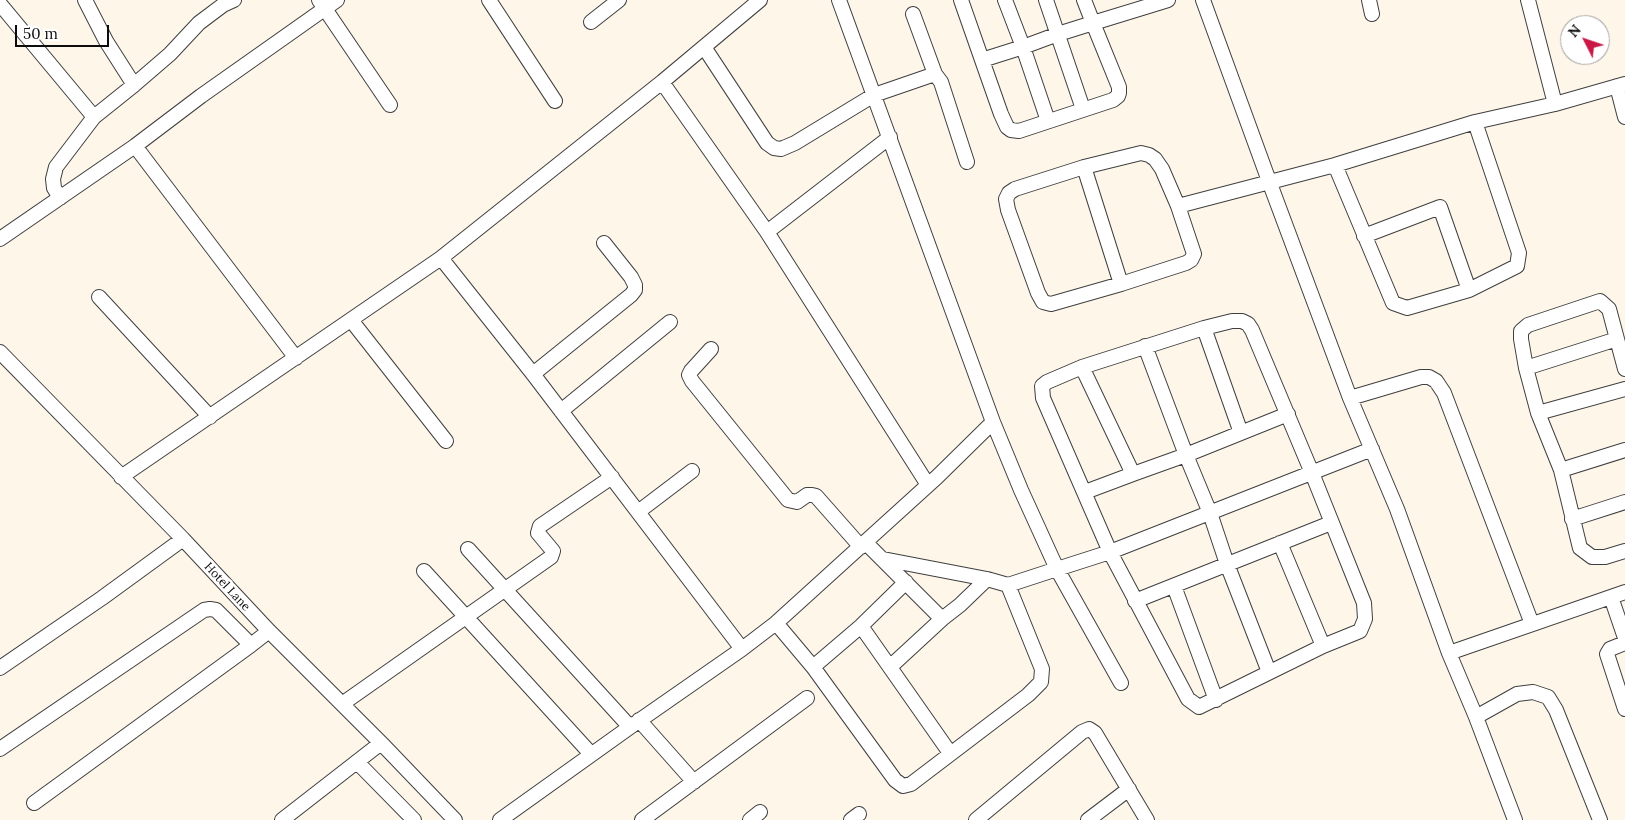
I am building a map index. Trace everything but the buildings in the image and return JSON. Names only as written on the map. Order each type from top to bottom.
[{"type":"street","points":[[86,0],[106,41],[134,85]]},
{"type":"street","points":[[60,198],[54,188],[53,179],[56,167],[94,117],[170,54],[199,23],[234,0]]},
{"type":"street","points":[[488,0],[555,101]]},
{"type":"street","points":[[590,22],[619,0]]},
{"type":"street","points":[[121,477],[441,258],[662,82],[760,0]]},
{"type":"street","points":[[839,0],[992,422],[1057,569],[1121,682]]},
{"type":"street","points":[[961,0],[1001,114],[1008,127],[1019,131],[1113,100],[1119,92],[1119,87],[1084,0]]},
{"type":"street","points":[[1005,0],[1048,121]]},
{"type":"street","points":[[1046,0],[1083,109]]},
{"type":"street","points":[[982,60],[1168,0]]},
{"type":"street","points":[[1203,0],[1268,181],[1350,398],[1397,509],[1449,653],[1476,717],[1515,820]]},
{"type":"street","points":[[1528,0],[1555,104]]},
{"type":"street","points":[[0,239],[135,146],[330,2],[390,106]]},
{"type":"street","points":[[0,4],[94,117]]},
{"type":"street","points":[[913,14],[935,74],[941,82],[967,162]]},
{"type":"street","points":[[704,47],[767,143],[774,148],[781,149],[795,143],[874,95],[935,74]]},
{"type":"street","points":[[662,82],[767,232],[928,485]]},
{"type":"street","points":[[1178,206],[1335,165],[1475,122],[1555,104],[1621,85],[1625,117]]},
{"type":"street","points":[[1335,165],[1393,304],[1407,308],[1469,290],[1517,266],[1520,253],[1475,122]]},
{"type":"street","points":[[767,232],[890,137]]},
{"type":"street","points":[[135,146],[296,358]]},
{"type":"street","points":[[1141,153],[1155,159],[1162,169],[1178,206],[1194,254],[1191,260],[1121,284],[1051,304],[1043,302],[1008,210],[1006,199],[1009,193],[1015,189],[1084,168],[1141,153]]},
{"type":"street","points":[[1084,168],[1121,284]]},
{"type":"street","points":[[1364,236],[1440,207],[1469,290]]},
{"type":"street","points":[[534,374],[635,290],[631,277],[604,243]]},
{"type":"street","points":[[441,258],[534,374],[742,650]]},
{"type":"street","points":[[99,297],[210,417]]},
{"type":"street","points":[[1624,553],[1605,557],[1592,556],[1580,548],[1561,470],[1538,413],[1526,368],[1521,330],[1528,325],[1600,300],[1609,310],[1625,369]]},
{"type":"street","points":[[351,320],[446,441]]},
{"type":"street","points":[[1232,321],[1242,321],[1248,324],[1252,330],[1364,603],[1365,619],[1360,631],[1323,646],[1216,700],[1199,706],[1188,699],[1110,552],[1042,393],[1042,386],[1082,367],[1204,328],[1232,321]]},
{"type":"street","points":[[561,411],[670,322]]},
{"type":"street","points":[[1204,328],[1241,433]]},
{"type":"street","points":[[1526,368],[1617,339]]},
{"type":"street","points":[[1145,346],[1269,672]]},
{"type":"street","points":[[711,349],[691,371],[689,375],[692,381],[788,500],[797,502],[808,495],[816,496],[863,545],[883,559],[942,619]]},
{"type":"street","name":"Hotel Lane","points":[[0,352],[121,477],[173,546],[260,638],[342,704],[369,752],[455,820]]},
{"type":"street","points":[[1082,367],[1133,474]]},
{"type":"street","points":[[1350,398],[1421,377],[1429,377],[1436,381],[1444,393],[1532,624]]},
{"type":"street","points":[[1538,413],[1625,389]]},
{"type":"street","points":[[1085,492],[1186,455],[1288,414]]},
{"type":"street","points":[[500,820],[635,723],[742,650],[776,623],[928,485],[992,422]]},
{"type":"street","points":[[883,559],[1008,585],[1110,552],[1372,449]]},
{"type":"street","points":[[1561,470],[1625,450]]},
{"type":"street","points":[[638,512],[692,471]]},
{"type":"street","points":[[342,704],[551,557],[552,551],[538,533],[540,526],[612,477]]},
{"type":"street","points":[[1572,519],[1625,502]]},
{"type":"street","points":[[1135,601],[1331,523]]},
{"type":"street","points":[[1280,543],[1323,646]]},
{"type":"street","points":[[0,668],[102,598],[173,546]]},
{"type":"street","points":[[468,549],[504,590],[694,782]]},
{"type":"street","points":[[424,572],[591,754]]},
{"type":"street","points":[[890,667],[960,605],[986,579]]},
{"type":"street","points":[[813,667],[861,626],[906,582]]},
{"type":"street","points":[[776,623],[813,667],[895,780],[903,786],[911,784],[1028,695],[1041,682],[1042,669],[1008,585]]},
{"type":"street","points":[[1174,586],[1216,700]]},
{"type":"street","points":[[1449,653],[1625,592]]},
{"type":"street","points":[[1611,597],[1625,638]]},
{"type":"street","points":[[0,749],[204,610],[216,610],[260,638],[34,803]]},
{"type":"street","points":[[861,626],[950,753]]},
{"type":"street","points":[[1625,643],[1610,649],[1607,654],[1625,709]]},
{"type":"street","points":[[1476,717],[1517,694],[1533,692],[1548,697],[1556,710],[1600,820]]},
{"type":"street","points":[[642,820],[807,698]]},
{"type":"street","points":[[976,820],[1082,732],[1089,729],[1095,733],[1148,820]]},
{"type":"street","points":[[282,820],[369,752],[414,820]]},
{"type":"street","points":[[1088,820],[1129,789]]}]
